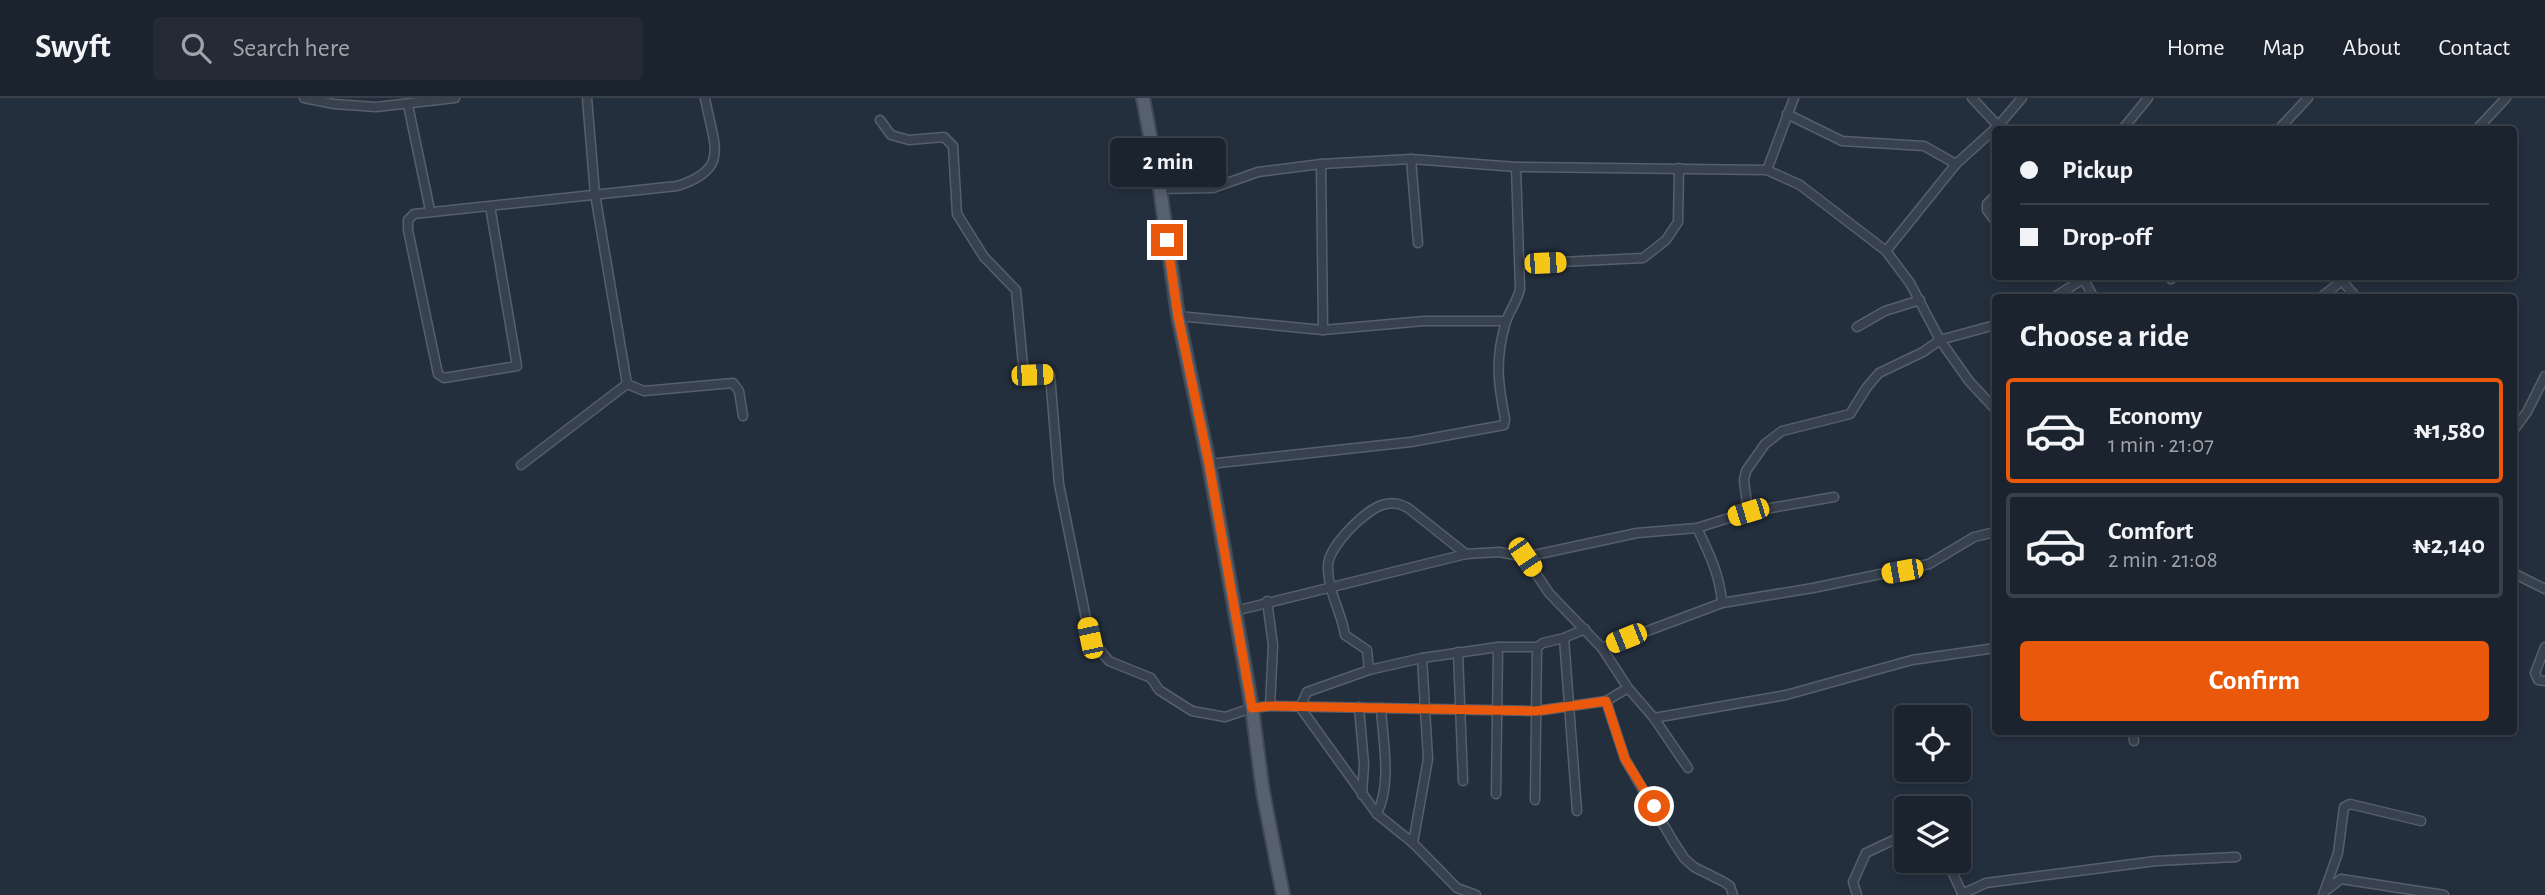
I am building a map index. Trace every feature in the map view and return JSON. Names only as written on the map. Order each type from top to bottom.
[{"type":"main road","points":[[1143,98],[1160,189],[1178,316],[1209,464],[1252,708],[1263,792],[1283,895]]},
{"type":"street","points":[[304,98],[334,104],[376,107],[455,98]]},
{"type":"street","points":[[587,98],[595,194],[627,384]]},
{"type":"street","points":[[491,206],[517,366],[444,378],[438,374],[408,220],[414,214],[430,210],[491,206],[677,186],[691,182],[709,172],[715,156],[705,98]]},
{"type":"street","points":[[1767,170],[1794,98]]},
{"type":"street","points":[[1972,98],[1999,126]]},
{"type":"street","points":[[2001,126],[2022,98]]},
{"type":"street","points":[[2125,126],[2148,98]]},
{"type":"street","points":[[2281,126],[2302,100]]},
{"type":"street","points":[[2479,126],[2501,100]]},
{"type":"street","points":[[408,105],[430,210]]},
{"type":"street","points":[[1787,114],[1842,141],[1924,146],[1956,164]]},
{"type":"street","points":[[880,120],[891,135],[909,140],[944,137],[949,140],[953,146],[957,214],[984,257],[1016,290],[1023,365],[1032,375],[1050,375],[1059,484],[1090,638],[1109,661],[1151,678],[1159,690],[1192,711],[1225,717],[1252,708],[1270,706],[1536,711],[1606,701],[1628,688]]},
{"type":"street","points":[[1886,251],[1956,164],[1992,134]]},
{"type":"street","points":[[1160,189],[1213,188],[1258,172],[1321,164],[1411,159],[1516,167],[1767,170],[1800,185],[1886,251],[1910,283],[1940,340],[1969,381],[1992,406]]},
{"type":"street","points":[[1411,159],[1418,243]]},
{"type":"street","points":[[1321,164],[1323,330]]},
{"type":"street","points":[[1209,464],[1411,442],[1504,425],[1506,419],[1497,377],[1505,321],[1518,301],[1521,264],[1516,167]]},
{"type":"street","points":[[1521,264],[1643,258],[1666,240],[1678,222],[1679,168]]},
{"type":"street","points":[[1992,199],[1987,204],[1987,210],[1992,217]]},
{"type":"street","points":[[2060,294],[2083,280]]},
{"type":"street","points":[[2325,294],[2344,280]]},
{"type":"street","points":[[1857,327],[1885,311],[1920,300]]},
{"type":"street","points":[[1178,316],[1323,330],[1424,321],[1505,321]]},
{"type":"street","points":[[1748,512],[1744,480],[1746,471],[1765,444],[1782,431],[1850,414],[1867,387],[1880,373],[1923,352],[1940,340],[1992,326]]},
{"type":"street","points":[[2517,426],[2545,376]]},
{"type":"street","points":[[627,384],[644,391],[733,383],[739,391],[743,416]]},
{"type":"street","points":[[521,465],[627,384]]},
{"type":"street","points":[[1234,611],[1466,554],[1499,552],[1525,557],[1637,533],[1696,528],[1748,512],[1834,497]]},
{"type":"street","points":[[1369,670],[1367,650],[1345,635],[1330,589],[1328,563],[1331,554],[1358,520],[1383,504],[1396,503],[1408,508],[1466,554]]},
{"type":"street","points":[[1696,528],[1713,560],[1721,584],[1722,603]]},
{"type":"street","points":[[1602,648],[1722,603],[1813,588],[1929,564],[1974,537],[1992,533]]},
{"type":"street","points":[[1525,557],[1549,593],[1602,648],[1628,688],[1654,718],[1688,768]]},
{"type":"street","points":[[2517,575],[2545,589]]},
{"type":"street","points":[[1267,601],[1273,645],[1270,706]]},
{"type":"street","points":[[1300,707],[1307,692],[1369,670],[1422,658],[1498,647],[1537,647],[1585,629]]},
{"type":"street","points":[[1564,638],[1577,811]]},
{"type":"street","points":[[1496,794],[1498,647]]},
{"type":"street","points":[[1535,800],[1537,647]]},
{"type":"street","points":[[2545,647],[2535,673],[2538,680],[2545,681]]},
{"type":"street","points":[[1654,718],[1786,695],[1912,660],[1992,648]]},
{"type":"street","points":[[1458,653],[1463,781]]},
{"type":"street","points":[[1413,844],[1428,759],[1422,658]]},
{"type":"street","points":[[1606,701],[1625,759],[1673,842],[1694,867],[1724,882],[1733,895]]},
{"type":"street","points":[[1300,707],[1377,814],[1413,844],[1457,888],[1476,895]]},
{"type":"street","points":[[1359,707],[1364,764],[1362,796]]},
{"type":"street","points":[[1377,814],[1382,802],[1386,772],[1381,708]]},
{"type":"street","points":[[2133,735],[2134,741]]},
{"type":"street","points":[[2324,893],[2338,853],[2344,807],[2350,804],[2421,821]]},
{"type":"street","points":[[1857,895],[1853,882],[1866,853],[1894,840]]},
{"type":"street","points":[[1952,873],[1962,895],[1986,883],[2156,861],[2236,857]]},
{"type":"street","points":[[2334,864],[2342,879]]},
{"type":"street","points":[[2324,893],[2342,879],[2444,895]]},
{"type":"route","points":[[1167,240],[1178,316],[1209,464],[1252,708],[1436,707],[1536,711],[1606,701],[1625,759],[1654,806]]}]
